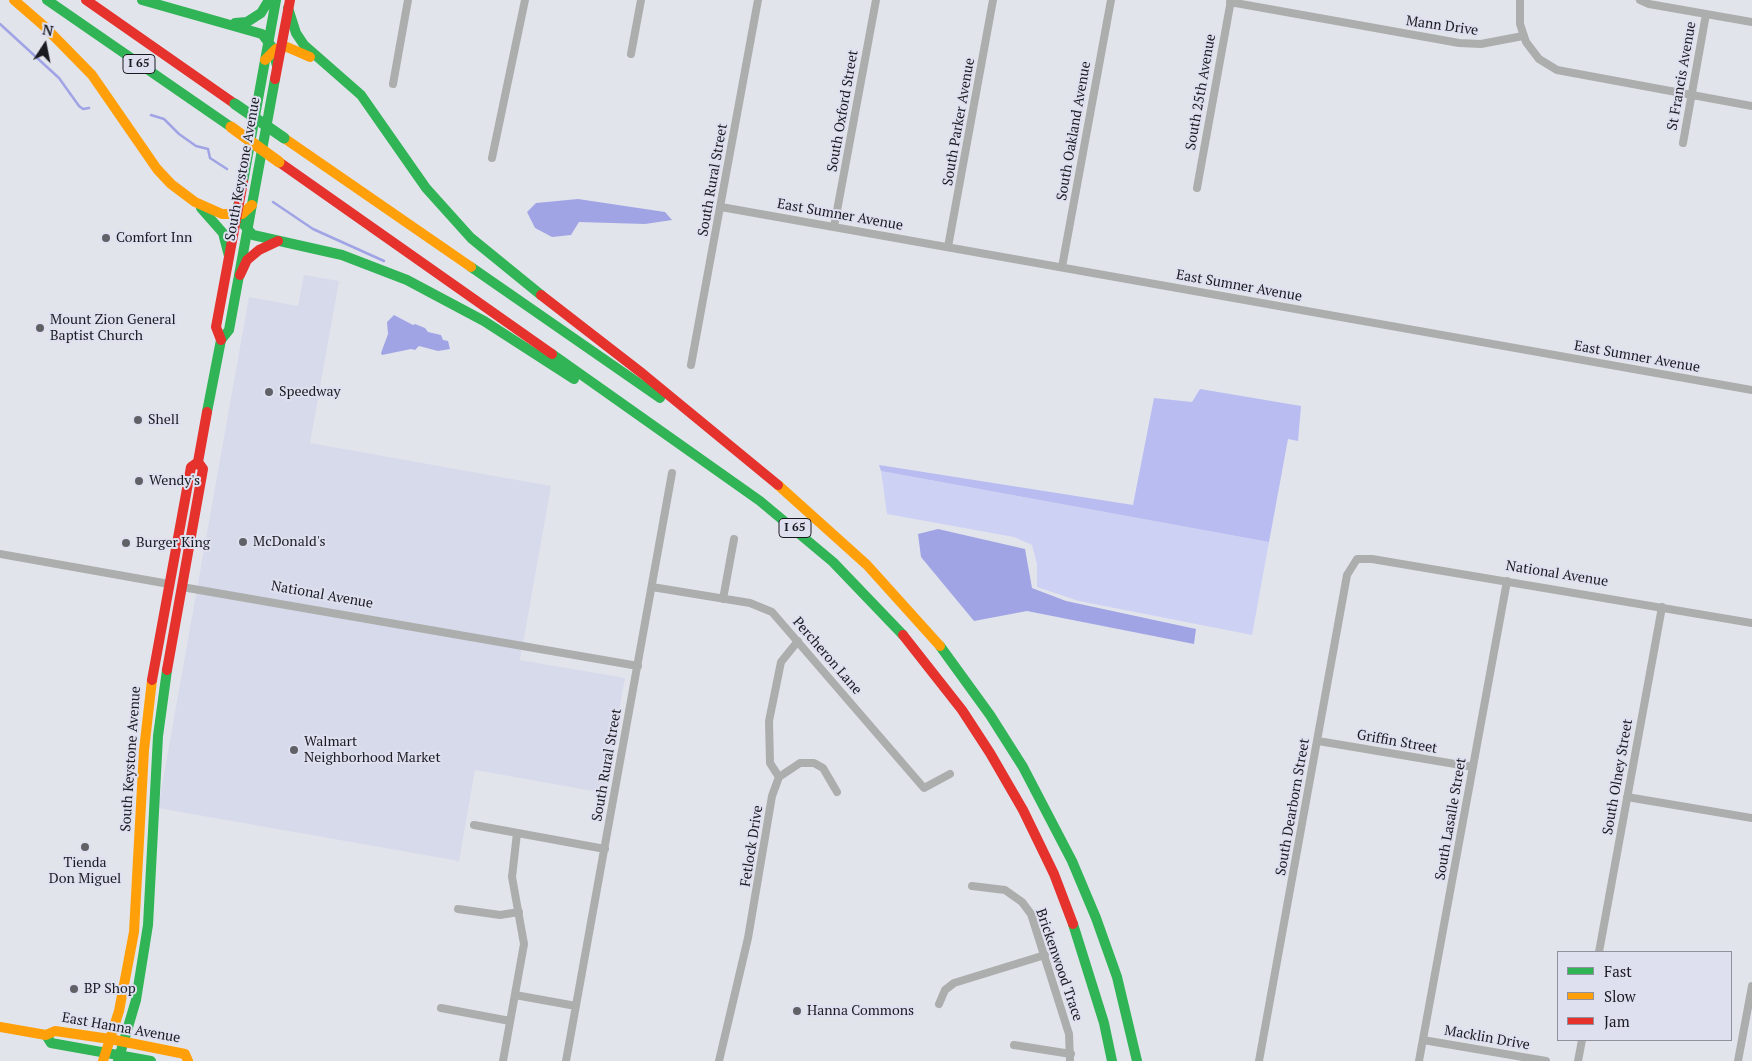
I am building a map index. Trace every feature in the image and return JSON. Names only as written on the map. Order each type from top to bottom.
[{"type":"main road","points":[[14,0],[79,61],[101,88],[157,169],[171,184],[195,202],[224,233],[229,256]]},
{"type":"main road","name":"I 65","points":[[47,0],[717,470],[791,525],[861,589],[923,658],[972,726],[1023,810],[1059,886],[1097,994],[1112,1061]]},
{"type":"main road","name":"I 65","points":[[86,0],[735,450],[793,496],[867,565],[941,648],[990,716],[1039,796],[1079,876],[1117,978],[1137,1061]]},
{"type":"main road","points":[[142,0],[185,14],[255,31],[274,46],[292,47],[325,62]]},
{"type":"main road","points":[[226,23],[252,20],[261,14],[269,0]]},
{"type":"main road","name":"South Keystone Avenue","points":[[104,1057],[119,1011],[131,950],[137,895],[148,712],[168,584],[191,467],[198,462],[221,340],[229,330],[240,275],[278,66],[274,46],[276,0]]},
{"type":"main road","points":[[289,4],[299,38],[361,95],[413,171],[437,202],[471,238],[500,264],[643,374],[735,450]]},
{"type":"main road","name":"South Keystone Avenue","points":[[221,340],[216,327],[265,60],[274,46],[289,4]]},
{"type":"main road","points":[[195,202],[222,214],[238,211],[252,205]]},
{"type":"main road","points":[[238,211],[248,230],[253,235],[352,258],[407,280],[447,300],[717,470]]},
{"type":"main road","points":[[240,275],[247,260],[259,250],[279,240]]},
{"type":"main road","name":"South Keystone Avenue","points":[[119,1058],[136,1000],[148,925],[158,736],[203,469],[198,462]]},
{"type":"main road","name":"National Avenue","points":[[168,584],[182,587]]},
{"type":"main road","points":[[141,818],[154,818]]},
{"type":"main road","name":"East Hanna Avenue","points":[[0,1028],[46,1035],[55,1031],[110,1039],[184,1054],[188,1061]]},
{"type":"main road","name":"East Hanna Avenue","points":[[46,1035],[51,1043],[104,1057],[151,1061]]},
{"type":"street","points":[[392,84],[408,0]]},
{"type":"street","points":[[492,158],[525,0]]},
{"type":"street","points":[[631,54],[641,0]]},
{"type":"street","name":"South Rural Street","points":[[692,365],[758,0]]},
{"type":"street","name":"South Oxford Street","points":[[834,227],[876,0]]},
{"type":"street","name":"South Parker Avenue","points":[[948,248],[993,0]]},
{"type":"street","name":"South Oakland Avenue","points":[[1062,267],[1111,0]]},
{"type":"street","points":[[1520,0],[1519,21],[1523,36],[1539,59],[1560,72],[1752,106]]},
{"type":"street","points":[[1640,0],[1649,4],[1752,22]]},
{"type":"street","name":"Mann Drive","points":[[1231,1],[1459,43],[1481,44],[1523,36]]},
{"type":"street","name":"South 25th Avenue","points":[[1197,188],[1231,1]]},
{"type":"street","name":"St Francis Avenue","points":[[1684,142],[1706,14]]},
{"type":"street","name":"East Sumner Avenue","points":[[721,207],[1752,390]]},
{"type":"street","name":"South Rural Street","points":[[566,1061],[672,473]]},
{"type":"street","points":[[723,598],[734,539]]},
{"type":"street","name":"National Avenue","points":[[0,554],[168,584]]},
{"type":"street","name":"National Avenue","points":[[1357,559],[1366,558],[1752,623]]},
{"type":"street","name":"South Dearborn Street","points":[[1259,1061],[1347,574],[1357,559]]},
{"type":"street","name":"South Lasalle Street","points":[[1419,1061],[1507,581]]},
{"type":"street","name":"National Avenue","points":[[182,587],[638,666]]},
{"type":"street","name":"Percheron Lane","points":[[652,587],[758,605],[772,612],[924,788],[950,774]]},
{"type":"street","name":"South Olney Street","points":[[1598,951],[1662,607]]},
{"type":"street","points":[[798,641],[781,662],[769,721],[770,763],[778,777],[800,764],[814,763],[823,768],[836,792]]},
{"type":"street","name":"Griffin Street","points":[[1318,741],[1473,768]]},
{"type":"street","name":"Fetlock Drive","points":[[718,1061],[749,931],[772,796],[778,777]]},
{"type":"street","points":[[1627,796],[1752,818]]},
{"type":"street","points":[[474,825],[605,849]]},
{"type":"street","points":[[503,1061],[524,941],[512,872],[518,833]]},
{"type":"street","name":"Brickenwood Trace","points":[[972,886],[1005,890],[1022,902],[1034,920],[1069,1034],[1071,1058]]},
{"type":"street","points":[[458,909],[500,916],[519,912]]},
{"type":"street","points":[[939,1004],[945,990],[954,983],[1045,955]]},
{"type":"street","points":[[1738,1061],[1752,986]]},
{"type":"street","points":[[515,995],[576,1006]]},
{"type":"street","points":[[441,1008],[510,1021]]},
{"type":"street","name":"Macklin Drive","points":[[1423,1040],[1546,1061]]},
{"type":"street","points":[[1578,1061],[1582,1041]]},
{"type":"street","points":[[1014,1045],[1071,1058]]},
{"type":"shaded area","points":[[578,199],[665,212],[672,220],[645,224],[579,222],[571,235],[552,237],[535,228],[527,212],[536,203]]},
{"type":"shaded area","points":[[304,275],[339,281],[310,443],[551,486],[520,660],[625,678],[604,793],[475,770],[459,861],[158,808],[249,297],[298,306]]},
{"type":"shaded area","points":[[394,315],[413,325],[425,328],[428,332],[441,335],[443,340],[448,341],[450,349],[438,351],[419,346],[415,350],[411,349],[382,355],[381,353],[388,334],[387,322]]},
{"type":"shaded area","points":[[1200,389],[1301,406],[1298,441],[1288,439],[1269,542],[881,471],[879,465],[1133,505],[1154,398],[1192,402]]},
{"type":"shaded area","points":[[881,471],[1269,542],[1252,635],[1079,601],[1037,587],[1037,564],[1032,545],[1014,537],[887,514]]},
{"type":"shaded area","points":[[938,529],[1025,549],[1032,588],[1066,601],[1196,629],[1194,644],[1027,611],[974,621],[921,557],[918,534]]},
{"type":"waterway","points":[[0,24],[59,78],[79,106],[83,109],[89,108]]},
{"type":"waterway","points":[[151,115],[164,119],[179,134],[196,146],[208,149],[210,158],[227,169]]},
{"type":"waterway","points":[[273,202],[313,229],[384,261]]},
{"type":"traffic: fast","points":[[47,0],[231,127]]},
{"type":"traffic: fast","points":[[142,0],[262,34],[272,47],[277,66]]},
{"type":"traffic: fast","points":[[235,23],[247,22],[261,13],[269,0]]},
{"type":"traffic: fast","points":[[243,182],[276,0]]},
{"type":"traffic: fast","points":[[288,8],[296,33],[304,45],[361,95],[426,188],[471,238],[541,295]]},
{"type":"traffic: fast","points":[[207,412],[221,340],[229,330],[275,79]]},
{"type":"traffic: fast","points":[[235,104],[284,138]]},
{"type":"traffic: fast","points":[[238,205],[244,225],[253,235],[342,255],[407,280],[484,321],[574,379]]},
{"type":"traffic: fast","points":[[201,208],[223,233],[229,256]]},
{"type":"traffic: fast","points":[[471,267],[660,398]]},
{"type":"traffic: fast","points":[[552,354],[760,501],[833,562],[903,635]]},
{"type":"traffic: fast","points":[[940,646],[990,715],[1023,767],[1072,861],[1096,918],[1117,977],[1137,1061]]},
{"type":"traffic: fast","points":[[118,1061],[136,1000],[148,925],[158,736],[167,670]]},
{"type":"traffic: fast","points":[[1073,924],[1104,1023],[1112,1061]]},
{"type":"traffic: fast","points":[[46,1035],[51,1043],[151,1061]]},
{"type":"traffic: slow","points":[[14,0],[44,26],[92,75],[157,169],[171,184],[195,202],[222,214],[242,214],[252,205]]},
{"type":"traffic: slow","points":[[265,60],[276,49],[287,47],[310,57]]},
{"type":"traffic: slow","points":[[231,127],[279,162]]},
{"type":"traffic: slow","points":[[284,138],[471,267]]},
{"type":"traffic: slow","points":[[778,485],[867,565],[940,646]]},
{"type":"traffic: slow","points":[[103,1061],[119,1011],[134,932],[144,750],[152,680]]},
{"type":"traffic: slow","points":[[0,1027],[46,1035],[55,1031],[110,1039],[185,1054],[188,1061]]},
{"type":"traffic: jam","points":[[86,0],[235,104]]},
{"type":"traffic: jam","points":[[275,79],[290,0]]},
{"type":"traffic: jam","points":[[279,162],[552,354]]},
{"type":"traffic: jam","points":[[221,340],[216,327],[243,182]]},
{"type":"traffic: jam","points":[[240,275],[247,260],[259,250],[278,241]]},
{"type":"traffic: jam","points":[[541,295],[643,374],[778,485]]},
{"type":"traffic: jam","points":[[152,680],[191,467],[198,462],[207,412]]},
{"type":"traffic: jam","points":[[167,670],[203,469],[198,462]]},
{"type":"traffic: jam","points":[[903,635],[962,710],[990,753],[1023,810],[1054,874],[1073,924]]},
{"type":"place","name":"Comfort Inn","points":[[106,238]]},
{"type":"place","name":"Mount Zion General Baptist Church","points":[[40,328]]},
{"type":"place","name":"Speedway","points":[[269,392]]},
{"type":"place","name":"Shell","points":[[138,420]]},
{"type":"place","name":"Wendy's","points":[[139,481]]},
{"type":"place","name":"McDonald's","points":[[243,542]]},
{"type":"place","name":"Burger King","points":[[126,543]]},
{"type":"place","name":"Walmart Neighborhood Market","points":[[294,750]]},
{"type":"place","name":"Tienda Don Miguel","points":[[85,847]]},
{"type":"place","name":"BP Shop","points":[[74,989]]},
{"type":"place","name":"Hanna Commons","points":[[797,1011]]}]
